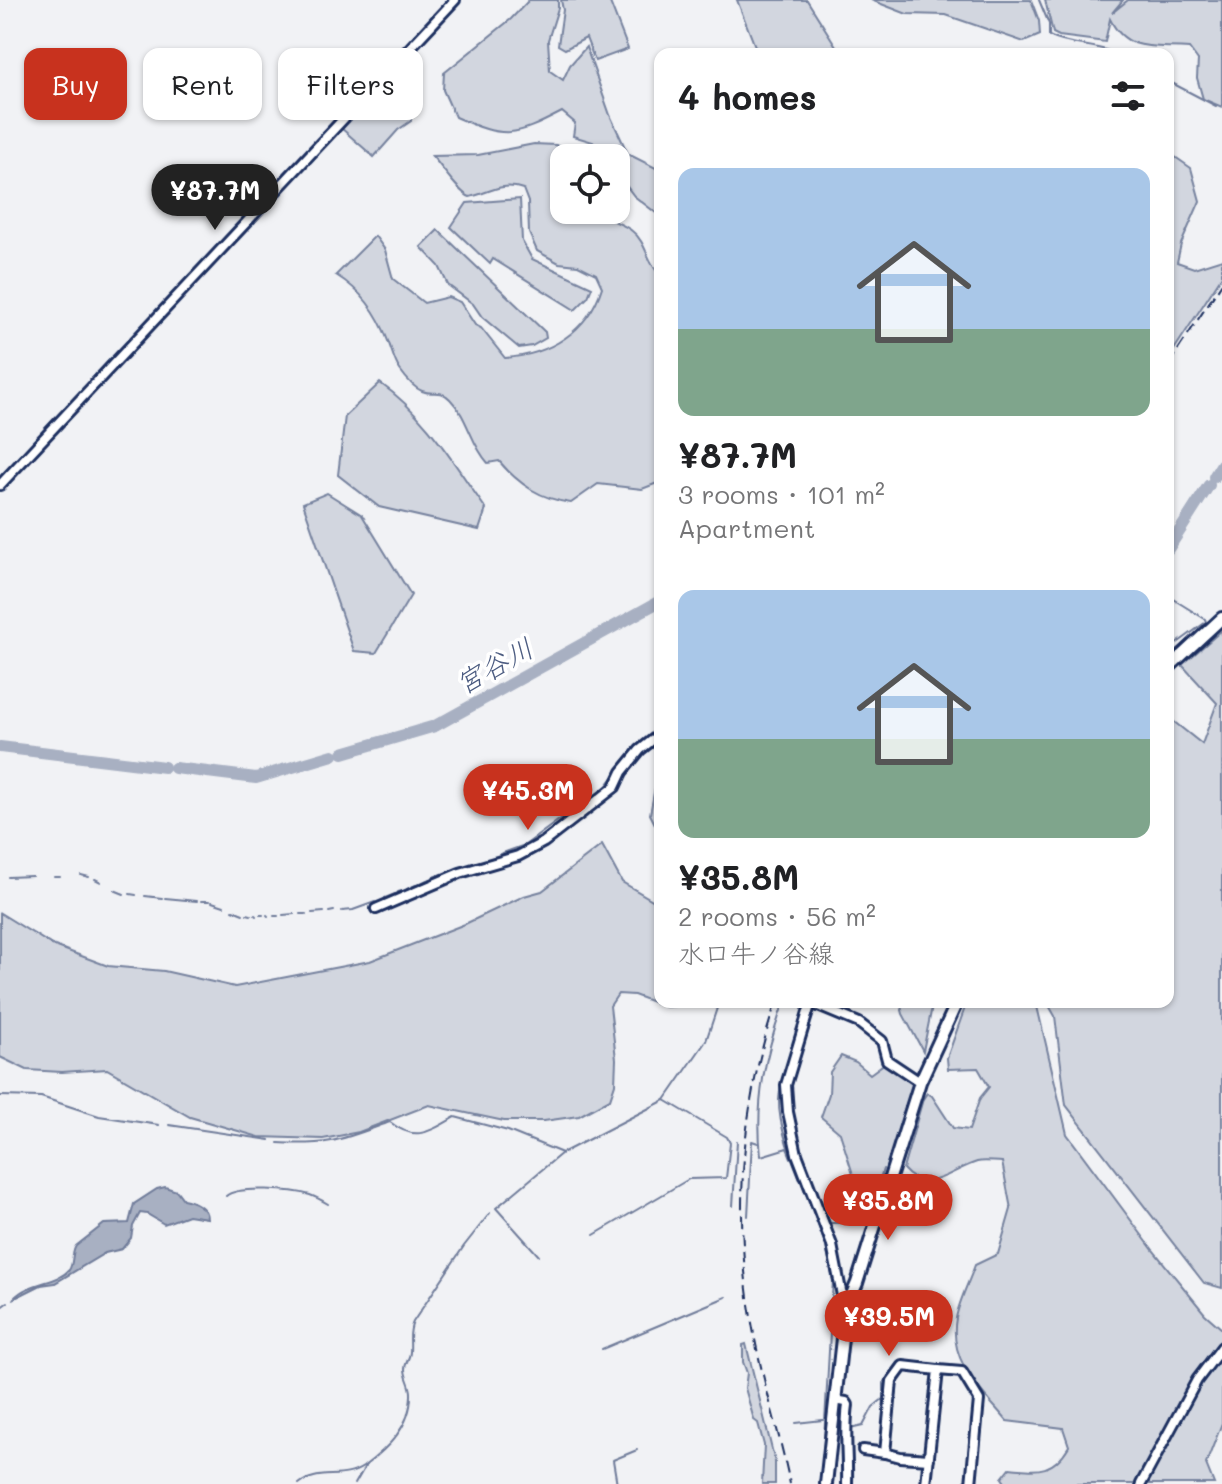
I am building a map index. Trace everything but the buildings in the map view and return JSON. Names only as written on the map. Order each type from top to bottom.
[{"type":"main road","points":[[1174,662],[1222,618]]},
{"type":"main road","points":[[826,1484],[845,1311],[857,1283],[920,1082],[954,1008]]},
{"type":"street","points":[[0,485],[455,0]]},
{"type":"street","points":[[376,909],[460,873],[518,856],[544,842],[615,787],[622,772],[654,739]]},
{"type":"street","points":[[809,1008],[786,1085],[788,1112],[797,1154],[832,1245],[845,1311]]},
{"type":"street","points":[[823,1008],[859,1023],[882,1041],[887,1060],[920,1082]]},
{"type":"street","points":[[1141,1484],[1197,1380],[1222,1347]]},
{"type":"street","points":[[885,1453],[892,1381],[903,1366],[962,1372],[979,1400],[971,1484]]},
{"type":"street","points":[[926,1484],[938,1370]]},
{"type":"street","points":[[835,1400],[848,1405],[844,1429],[848,1458],[847,1484]]},
{"type":"street","points":[[863,1450],[929,1459]]},
{"type":"shaded area","points":[[529,0],[558,0],[548,40],[550,71],[563,80],[570,65],[586,47],[623,144],[594,144],[573,136],[575,123],[562,112],[532,126],[509,132],[486,129],[455,117],[443,90],[444,73],[511,19]]},
{"type":"shaded area","points":[[561,0],[609,0],[628,49],[595,61],[586,38],[565,49],[558,45],[563,10]]},
{"type":"shaded area","points":[[737,0],[807,0],[837,48],[756,48]]},
{"type":"shaded area","points":[[871,0],[1031,0],[1039,21],[1040,35],[1024,42],[946,15],[907,14]]},
{"type":"shaded area","points":[[1045,0],[1123,0],[1112,13],[1128,0],[1222,0],[1222,107],[1203,99],[1197,78],[1198,60],[1189,48],[1134,43],[1117,30],[1110,19],[1105,42],[1059,36],[1053,33]]},
{"type":"shaded area","points":[[349,120],[411,120],[374,157],[341,128]]},
{"type":"shaded area","points":[[534,144],[550,145],[550,224],[619,224],[637,236],[654,268],[654,484],[642,489],[598,484],[571,503],[531,490],[499,461],[488,463],[456,406],[446,396],[422,391],[400,370],[374,312],[354,288],[336,275],[375,236],[385,250],[393,279],[424,303],[448,297],[460,302],[475,325],[481,328],[505,358],[537,352],[565,338],[587,317],[602,287],[596,274],[578,265],[559,263],[537,251],[529,233],[528,202],[523,189],[502,187],[470,197],[432,156],[478,155]]},
{"type":"shaded area","points":[[630,155],[654,167],[654,211],[630,191]]},
{"type":"shaded area","points":[[1174,156],[1191,168],[1200,201],[1181,244],[1177,262],[1194,268],[1222,259],[1222,276],[1174,350]]},
{"type":"shaded area","points":[[520,199],[522,241],[532,259],[592,287],[588,297],[575,310],[493,259],[490,264],[451,227],[467,203]]},
{"type":"shaded area","points":[[438,230],[545,332],[546,338],[532,346],[519,348],[448,285],[439,266],[421,247]]},
{"type":"shaded area","points":[[380,383],[425,425],[486,509],[479,530],[379,507],[338,475],[345,416]]},
{"type":"shaded area","points":[[327,493],[362,515],[411,595],[376,653],[354,651],[303,503]]},
{"type":"shaded area","points":[[1222,630],[1222,1288],[1204,1283],[1066,1105],[1055,1016],[1050,1008],[1174,1008],[1174,722],[1202,744],[1217,703],[1182,665]]},
{"type":"shaded area","points":[[654,793],[654,822],[650,814]]},
{"type":"shaded area","points":[[602,845],[622,882],[654,901],[654,1002],[634,995],[618,994],[610,1006],[616,1059],[615,1084],[610,1099],[579,1116],[544,1121],[504,1121],[429,1105],[359,1132],[323,1139],[259,1137],[190,1117],[107,1069],[62,1072],[27,1070],[0,1057],[0,913],[52,945],[108,966],[164,971],[235,987],[370,961],[542,891]]},
{"type":"shaded area","points":[[902,1008],[932,1008],[923,1051]]},
{"type":"shaded area","points":[[965,1008],[1037,1008],[1067,1134],[1153,1250],[1205,1314],[1222,1329],[1222,1423],[1206,1464],[1214,1484],[1006,1484],[1002,1478],[1010,1468],[1051,1466],[1069,1446],[1063,1428],[1007,1421],[977,1386],[957,1348],[956,1318],[962,1298],[975,1265],[998,1254],[1011,1209],[1002,1162],[977,1162],[930,1181],[912,1177],[903,1169],[927,1093],[953,1128],[969,1130],[980,1098],[989,1087],[978,1068],[948,1069],[947,1058]]},
{"type":"shaded area","points":[[841,1056],[856,1062],[870,1074],[885,1063],[916,1082],[868,1222],[840,1133],[821,1117],[829,1094],[830,1072]]},
{"type":"shaded area","points":[[746,1344],[775,1462],[775,1484],[762,1484],[764,1445],[745,1388],[747,1373],[743,1362],[743,1345]]},
{"type":"water","points":[[165,1187],[199,1205],[207,1218],[188,1215],[164,1224],[140,1213],[131,1238],[122,1249],[105,1253],[55,1283],[41,1285],[13,1299],[27,1289],[64,1275],[71,1267],[76,1246],[104,1224],[129,1223],[134,1204]]},
{"type":"waterway","points":[[1039,0],[1049,24],[1049,36],[1099,48]]},
{"type":"waterway","points":[[1174,84],[1216,106]]},
{"type":"waterway","name":"宮谷川","points":[[1214,477],[1222,464]]},
{"type":"waterway","name":"宮谷川","points":[[1174,540],[1209,485]]},
{"type":"waterway","points":[[1174,600],[1206,622],[1174,646]]},
{"type":"waterway","name":"宮谷川","points":[[343,753],[435,726],[654,604]]},
{"type":"waterway","points":[[500,854],[525,845],[602,792],[634,749],[654,734]]},
{"type":"waterway","name":"宮谷川","points":[[0,747],[164,767]]},
{"type":"waterway","name":"宮谷川","points":[[175,768],[256,778],[333,755]]},
{"type":"waterway","points":[[81,875],[89,877]]},
{"type":"waterway","points":[[433,877],[439,875]]},
{"type":"waterway","points":[[8,877],[32,876]]},
{"type":"waterway","points":[[54,877],[60,877]]},
{"type":"waterway","points":[[95,879],[101,882]]},
{"type":"waterway","points":[[421,883],[427,880]]},
{"type":"waterway","points":[[407,889],[416,885]]},
{"type":"waterway","points":[[114,890],[124,894]]},
{"type":"waterway","points":[[398,892],[402,891]]},
{"type":"waterway","points":[[130,894],[136,895]]},
{"type":"waterway","points":[[385,898],[395,894]]},
{"type":"waterway","points":[[145,896],[162,898]]},
{"type":"waterway","points":[[165,898],[197,901]]},
{"type":"waterway","points":[[201,901],[209,901]]},
{"type":"waterway","points":[[212,902],[224,906]]},
{"type":"waterway","points":[[342,911],[375,902]]},
{"type":"waterway","points":[[233,910],[243,914]]},
{"type":"waterway","points":[[329,912],[334,911]]},
{"type":"waterway","points":[[312,913],[324,912]]},
{"type":"waterway","points":[[247,914],[251,915]]},
{"type":"waterway","points":[[283,915],[294,914]]},
{"type":"waterway","points":[[300,914],[306,914]]},
{"type":"waterway","points":[[539,1256],[496,1208],[562,1153],[665,1100],[706,1041],[717,1008]]},
{"type":"waterway","points":[[782,1008],[763,1078],[759,1136],[761,1156],[787,1148],[791,1158]]},
{"type":"waterway","points":[[792,1051],[781,1087],[779,1111],[788,1149],[807,1196]]},
{"type":"waterway","points":[[0,1096],[41,1097],[99,1116],[159,1125]]},
{"type":"waterway","points":[[594,1235],[689,1179],[726,1178],[730,1143],[727,1137],[665,1100]]},
{"type":"waterway","points":[[278,1143],[336,1140],[390,1122],[408,1132],[423,1133],[455,1117],[508,1131],[562,1153]]},
{"type":"waterway","points":[[169,1125],[270,1140]]},
{"type":"waterway","points":[[733,1206],[737,1141]]},
{"type":"waterway","points":[[748,1216],[752,1141],[758,1143]]},
{"type":"waterway","points":[[806,1165],[829,1223],[852,1219],[867,1208],[883,1169]]},
{"type":"waterway","points":[[226,1196],[242,1190],[280,1190],[310,1195],[328,1204]]},
{"type":"waterway","points":[[811,1205],[826,1247],[833,1280],[822,1475]]},
{"type":"waterway","points":[[299,1484],[314,1477],[355,1471],[381,1452],[396,1436],[410,1405],[411,1390],[405,1369],[410,1354],[413,1322],[490,1213]]},
{"type":"waterway","points":[[602,1349],[726,1297]]},
{"type":"waterway","points":[[0,1308],[8,1302]]},
{"type":"waterway","points":[[850,1429],[863,1426],[873,1407],[884,1398],[884,1383],[891,1373]]},
{"type":"waterway","points":[[796,1423],[823,1420]]},
{"type":"waterway","points":[[617,1484],[613,1460],[637,1450]]},
{"type":"waterway","points":[[355,1484],[366,1465]]},
{"type":"waterway","points":[[167,1484],[189,1484]]},
{"type":"railway","points":[[1174,356],[1222,283]]},
{"type":"railway","points":[[774,1008],[748,1120],[742,1201],[743,1242],[756,1343],[790,1484]]}]
